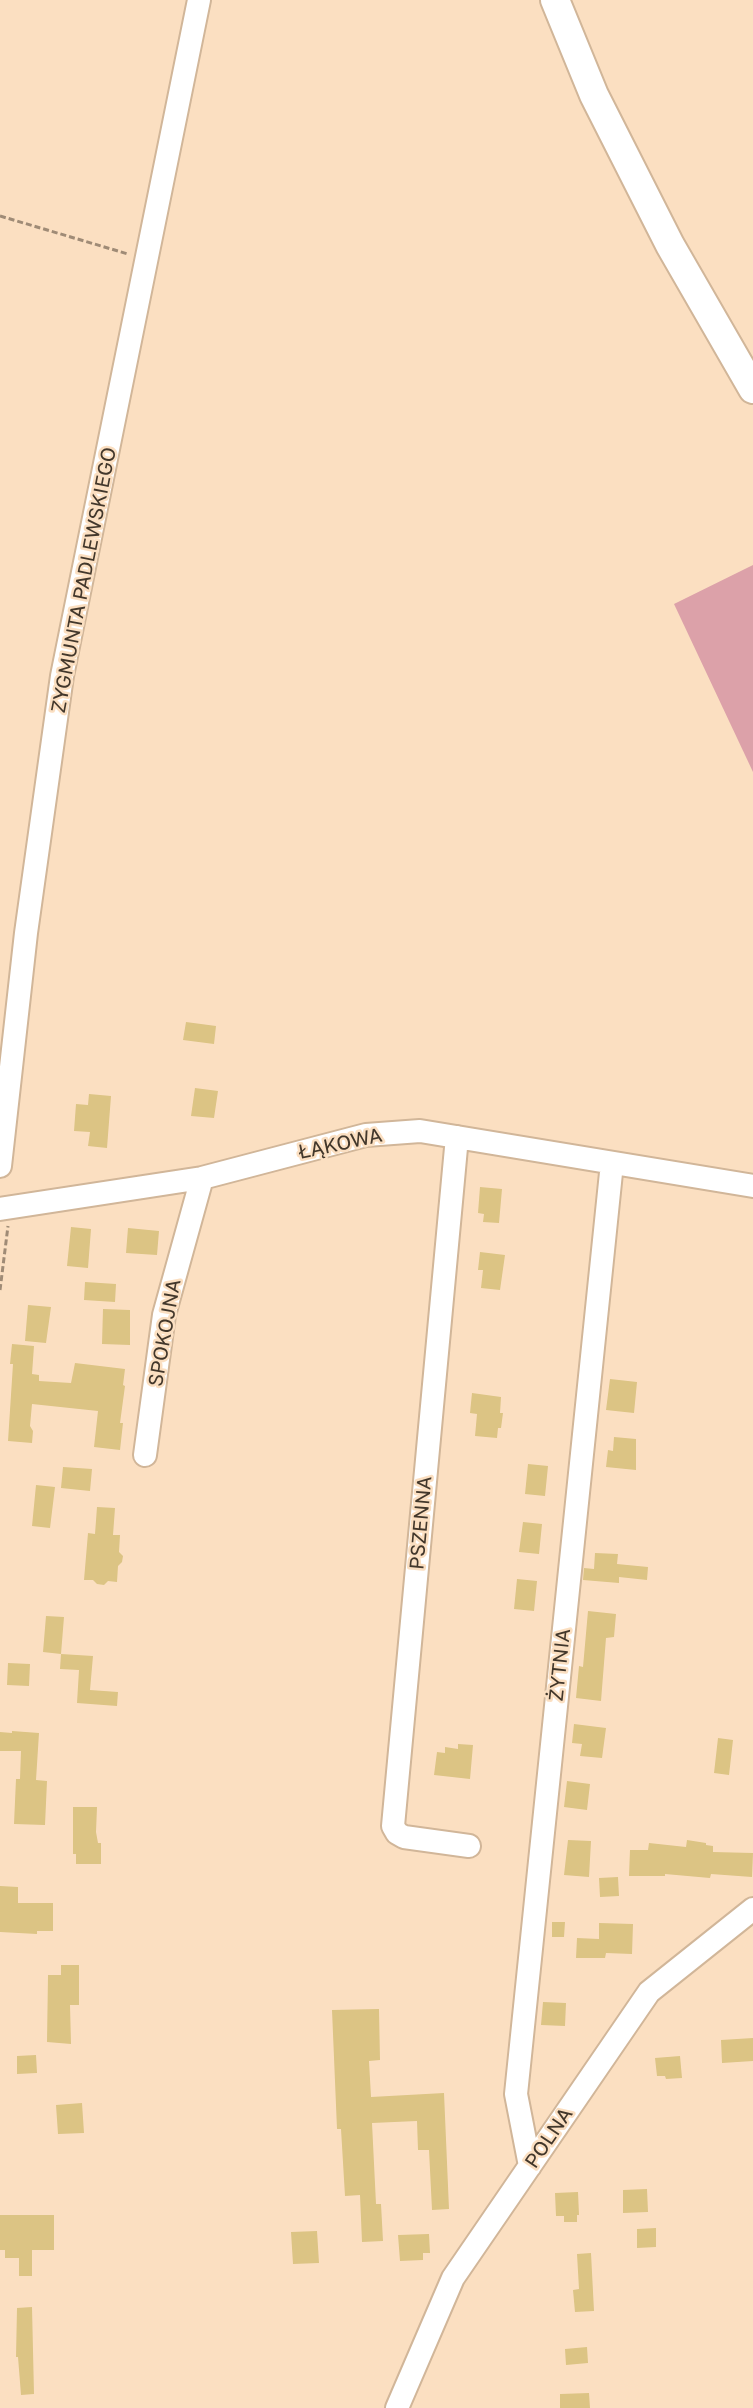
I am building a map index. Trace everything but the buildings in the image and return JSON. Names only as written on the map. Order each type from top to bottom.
[{"type":"main road","points":[[555,0],[594,95],[670,245],[753,389]]},
{"type":"street","name":"ZYGMUNTA PADLEWSKIEGO","points":[[0,1166],[26,933],[63,676],[199,0]]},
{"type":"street","name":"ŁĄKOWA","points":[[4,1217],[202,1178],[366,1135],[420,1131],[753,1186]]},
{"type":"street","name":"PSZENNA","points":[[457,1137],[393,1826],[404,1838],[469,1846]]},
{"type":"street","name":"ŻYTNIA","points":[[530,2166],[516,2094],[612,1163]]},
{"type":"street","name":"SPOKOJNA","points":[[146,1455],[164,1315],[202,1178]]},
{"type":"street","name":"POLNA","points":[[397,2408],[453,2278],[649,1992],[753,1909]]},
{"type":"path","points":[[0,216],[147,260]]},
{"type":"path","points":[[0,1290],[4,1217]]},
{"type":"shaded area","points":[[753,565],[753,772],[674,604]]}]
